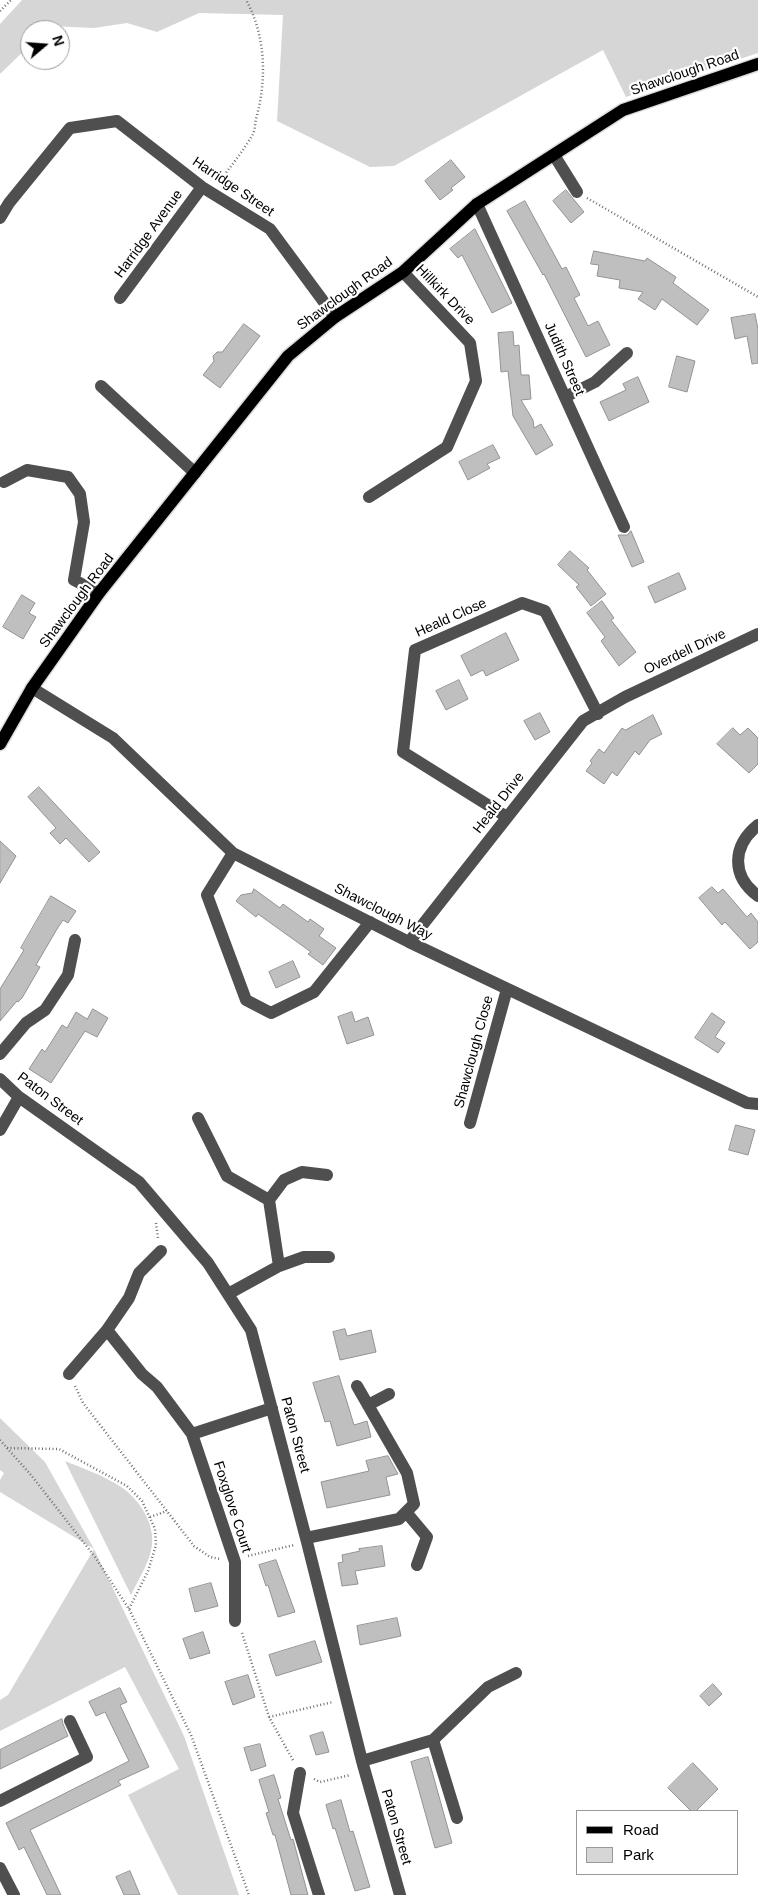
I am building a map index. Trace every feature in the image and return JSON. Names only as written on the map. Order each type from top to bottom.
[{"type":"main road","name":"Shawclough Road","points":[[0,744],[32,688],[99,593],[288,356],[335,317],[402,272],[477,204],[623,110],[758,64]]},
{"type":"street","name":"Harridge Street","points":[[0,218],[9,203],[70,128],[117,121],[207,190],[270,229],[335,317]]},
{"type":"street","points":[[554,155],[577,192]]},
{"type":"street","name":"Harridge Avenue","points":[[120,298],[207,190]]},
{"type":"street","name":"Judith Street","points":[[477,204],[624,527]]},
{"type":"street","name":"Hillkirk Drive","points":[[369,497],[447,448],[476,381],[470,343],[402,272]]},
{"type":"street","points":[[565,397],[595,382],[627,353]]},
{"type":"street","points":[[101,386],[195,473]]},
{"type":"street","points":[[4,482],[28,470],[68,477],[80,494],[84,522],[74,580],[99,593]]},
{"type":"street","name":"Heald Close","points":[[507,817],[403,752],[415,650],[522,603],[545,611],[598,714]]},
{"type":"street","name":"Overdell Drive","points":[[625,697],[758,634]]},
{"type":"street","name":"Shawclough Way","points":[[32,688],[113,738],[233,852],[409,942],[747,1104],[758,1104]]},
{"type":"street","name":"Heald Drive","points":[[409,942],[583,721],[625,697]]},
{"type":"street","points":[[758,826],[747,834],[740,847],[738,861],[742,878],[758,896]]},
{"type":"street","points":[[233,852],[207,895],[246,1000],[271,1013],[314,992],[370,922]]},
{"type":"street","points":[[0,1054],[26,1023],[44,1010],[68,975],[75,940]]},
{"type":"street","name":"Shawclough Close","points":[[470,1123],[507,989]]},
{"type":"street","name":"Paton Street","points":[[0,1080],[19,1097],[139,1182],[208,1263],[251,1330],[398,1895]]},
{"type":"street","points":[[0,1130],[19,1097]]},
{"type":"street","points":[[198,1118],[227,1176],[269,1200]]},
{"type":"street","points":[[279,1266],[269,1200],[284,1180],[302,1172],[326,1175]]},
{"type":"street","points":[[69,1374],[107,1330],[129,1298],[139,1273],[161,1251]]},
{"type":"street","points":[[228,1294],[279,1266],[304,1257],[329,1257]]},
{"type":"street","name":"Foxglove Court","points":[[107,1330],[142,1374],[158,1387],[192,1434],[234,1560],[236,1584],[235,1621]]},
{"type":"street","points":[[307,1540],[399,1519],[414,1504],[406,1473],[357,1386]]},
{"type":"street","points":[[368,1405],[389,1394]]},
{"type":"street","points":[[192,1434],[272,1408]]},
{"type":"street","points":[[406,1512],[427,1538],[417,1565]]},
{"type":"street","points":[[363,1766],[433,1740],[488,1687],[516,1673]]},
{"type":"street","points":[[0,1801],[87,1757],[70,1721]]},
{"type":"street","points":[[433,1740],[456,1818]]},
{"type":"street","points":[[300,1773],[293,1813],[320,1895]]},
{"type":"street","points":[[0,1868],[14,1895]]},
{"type":"path","points":[[0,11],[11,0]]},
{"type":"path","points":[[207,190],[252,134],[262,98],[263,66],[261,40],[254,14],[246,0]]},
{"type":"path","points":[[577,192],[758,297]]},
{"type":"path","points":[[69,1374],[83,1403],[194,1546],[210,1557],[234,1560],[307,1540]]},
{"type":"path","points":[[0,1440],[31,1475],[95,1557],[128,1609],[190,1735],[249,1895]]},
{"type":"path","points":[[7,1448],[59,1449],[127,1486],[142,1501],[155,1529],[156,1544],[148,1571],[128,1609]]},
{"type":"path","points":[[149,1518],[167,1511]]},
{"type":"path","points":[[235,1621],[242,1632],[269,1717],[300,1773],[320,1782],[363,1766]]},
{"type":"path","points":[[269,1717],[346,1699]]},
{"type":"green space","points":[[22,0],[758,0],[758,53],[626,97],[603,50],[394,166],[370,167],[277,121],[283,15],[199,13],[157,32],[127,23],[94,28],[70,27],[70,20],[20,20],[20,55],[0,74],[0,24]]},
{"type":"green space","points":[[0,1418],[45,1462],[94,1549],[0,1492],[0,1480],[4,1473],[0,1470]]},
{"type":"green space","points":[[65,1461],[118,1485],[132,1496],[148,1519],[152,1536],[151,1551],[131,1595]]},
{"type":"green space","points":[[94,1549],[184,1736],[239,1895],[178,1895],[128,1795],[179,1769],[125,1667],[0,1731],[0,1700],[8,1695]]},
{"type":"building","points":[[451,160],[465,177],[440,200],[425,181]]},
{"type":"building","points":[[566,190],[584,212],[571,223],[553,201]]},
{"type":"building","points":[[525,201],[562,269],[566,267],[580,295],[574,298],[588,326],[598,321],[610,345],[586,357],[544,274],[507,211]]},
{"type":"building","points":[[475,229],[512,303],[492,313],[462,255],[458,258],[450,249]]},
{"type":"building","points":[[594,251],[645,261],[647,258],[676,277],[673,283],[709,310],[697,325],[662,299],[655,310],[638,299],[643,292],[619,288],[620,280],[597,276],[599,265],[591,264]]},
{"type":"building","points":[[755,314],[758,329],[758,363],[752,364],[747,336],[735,339],[731,318]]},
{"type":"building","points":[[244,324],[260,336],[220,388],[203,375],[214,361],[213,356],[217,352],[222,352]]},
{"type":"building","points":[[513,332],[514,346],[519,345],[521,375],[529,375],[531,399],[521,400],[533,420],[534,428],[541,424],[553,445],[536,455],[513,416],[508,371],[501,372],[498,333]]},
{"type":"building","points":[[677,356],[695,361],[687,392],[669,387]]},
{"type":"building","points":[[638,377],[649,402],[609,421],[600,402],[626,390],[623,384]]},
{"type":"building","points":[[493,445],[500,458],[487,464],[490,468],[468,480],[459,462]]},
{"type":"building","points":[[631,531],[644,562],[632,567],[618,535],[627,535]]},
{"type":"building","points":[[570,551],[589,568],[587,570],[606,594],[591,606],[576,587],[579,585],[558,565]]},
{"type":"building","points":[[679,573],[686,589],[655,603],[648,587]]},
{"type":"building","points":[[22,595],[35,603],[29,613],[36,617],[23,639],[3,627]]},
{"type":"building","points":[[602,601],[614,618],[611,620],[636,652],[619,666],[601,641],[605,637],[587,613]]},
{"type":"building","points":[[506,633],[519,660],[486,676],[483,670],[471,676],[461,656]]},
{"type":"building","points":[[459,680],[468,699],[446,710],[436,691]]},
{"type":"building","points":[[540,713],[550,732],[535,740],[524,721]]},
{"type":"building","points":[[653,715],[662,734],[650,740],[639,755],[635,751],[617,776],[612,772],[604,784],[586,771],[592,763],[590,761],[599,749],[604,753],[622,728],[625,730]]},
{"type":"building","points":[[733,728],[740,735],[748,728],[758,738],[758,764],[749,773],[717,744]]},
{"type":"building","points":[[39,787],[100,852],[89,862],[66,838],[60,844],[50,833],[56,828],[28,797]]},
{"type":"building","points":[[0,841],[16,856],[0,883]]},
{"type":"building","points":[[712,887],[718,893],[723,889],[747,917],[751,913],[758,922],[758,942],[750,949],[725,922],[722,925],[699,898]]},
{"type":"building","points":[[254,889],[280,908],[283,904],[308,922],[310,919],[324,929],[319,936],[336,948],[323,965],[308,954],[311,952],[258,914],[256,917],[236,901],[241,895],[252,893]]},
{"type":"building","points":[[51,896],[76,911],[68,923],[63,920],[36,965],[40,967],[22,998],[17,1001],[0,1021],[0,989],[24,950],[21,948]]},
{"type":"building","points":[[293,961],[300,977],[276,988],[269,972]]},
{"type":"building","points":[[93,1009],[108,1018],[97,1037],[85,1031],[51,1083],[29,1069],[42,1049],[45,1052],[62,1025],[67,1028],[76,1012],[87,1019]]},
{"type":"building","points":[[352,1012],[355,1022],[368,1017],[374,1035],[347,1044],[338,1017]]},
{"type":"building","points":[[712,1013],[725,1022],[715,1037],[725,1043],[718,1053],[695,1038]]},
{"type":"building","points":[[736,1125],[755,1130],[748,1155],[729,1150]]},
{"type":"building","points":[[345,1329],[347,1336],[371,1330],[376,1352],[340,1360],[333,1332]]},
{"type":"building","points":[[339,1376],[354,1425],[367,1421],[371,1437],[337,1446],[330,1421],[325,1422],[313,1383]]},
{"type":"building","points":[[388,1456],[398,1474],[386,1477],[390,1495],[327,1508],[321,1482],[369,1471],[366,1461]]},
{"type":"building","points":[[382,1546],[385,1566],[355,1571],[358,1584],[342,1586],[338,1563],[343,1562],[342,1555],[360,1551],[359,1549]]},
{"type":"building","points":[[276,1560],[295,1612],[278,1617],[268,1585],[266,1586],[259,1565]]},
{"type":"building","points":[[211,1583],[218,1606],[195,1612],[189,1589]]},
{"type":"building","points":[[397,1618],[401,1636],[360,1645],[357,1626]]},
{"type":"building","points":[[203,1632],[210,1653],[190,1659],[183,1639]]},
{"type":"building","points":[[315,1641],[322,1662],[276,1676],[269,1655]]},
{"type":"building","points":[[248,1675],[255,1697],[233,1705],[225,1682]]},
{"type":"building","points":[[713,1684],[722,1694],[709,1706],[700,1696]]},
{"type":"building","points":[[120,1688],[127,1702],[120,1705],[149,1767],[118,1781],[121,1785],[30,1830],[61,1895],[47,1895],[24,1847],[19,1850],[6,1823],[129,1761],[105,1712],[96,1716],[89,1702]]},
{"type":"building","points":[[62,1719],[68,1736],[0,1769],[0,1750]]},
{"type":"building","points":[[323,1732],[329,1752],[316,1755],[310,1736]]},
{"type":"building","points":[[260,1744],[266,1766],[251,1771],[244,1748]]},
{"type":"building","points":[[428,1757],[452,1843],[435,1848],[411,1762]]},
{"type":"building","points":[[693,1763],[718,1789],[697,1810],[690,1810],[668,1788]]},
{"type":"building","points":[[274,1775],[281,1798],[278,1799],[291,1840],[293,1839],[308,1895],[291,1895],[275,1835],[273,1835],[266,1813],[269,1812],[259,1780]]},
{"type":"building","points":[[341,1800],[350,1832],[353,1831],[370,1887],[355,1891],[326,1805]]},
{"type":"building","points":[[130,1871],[140,1895],[124,1895],[116,1877]]}]
